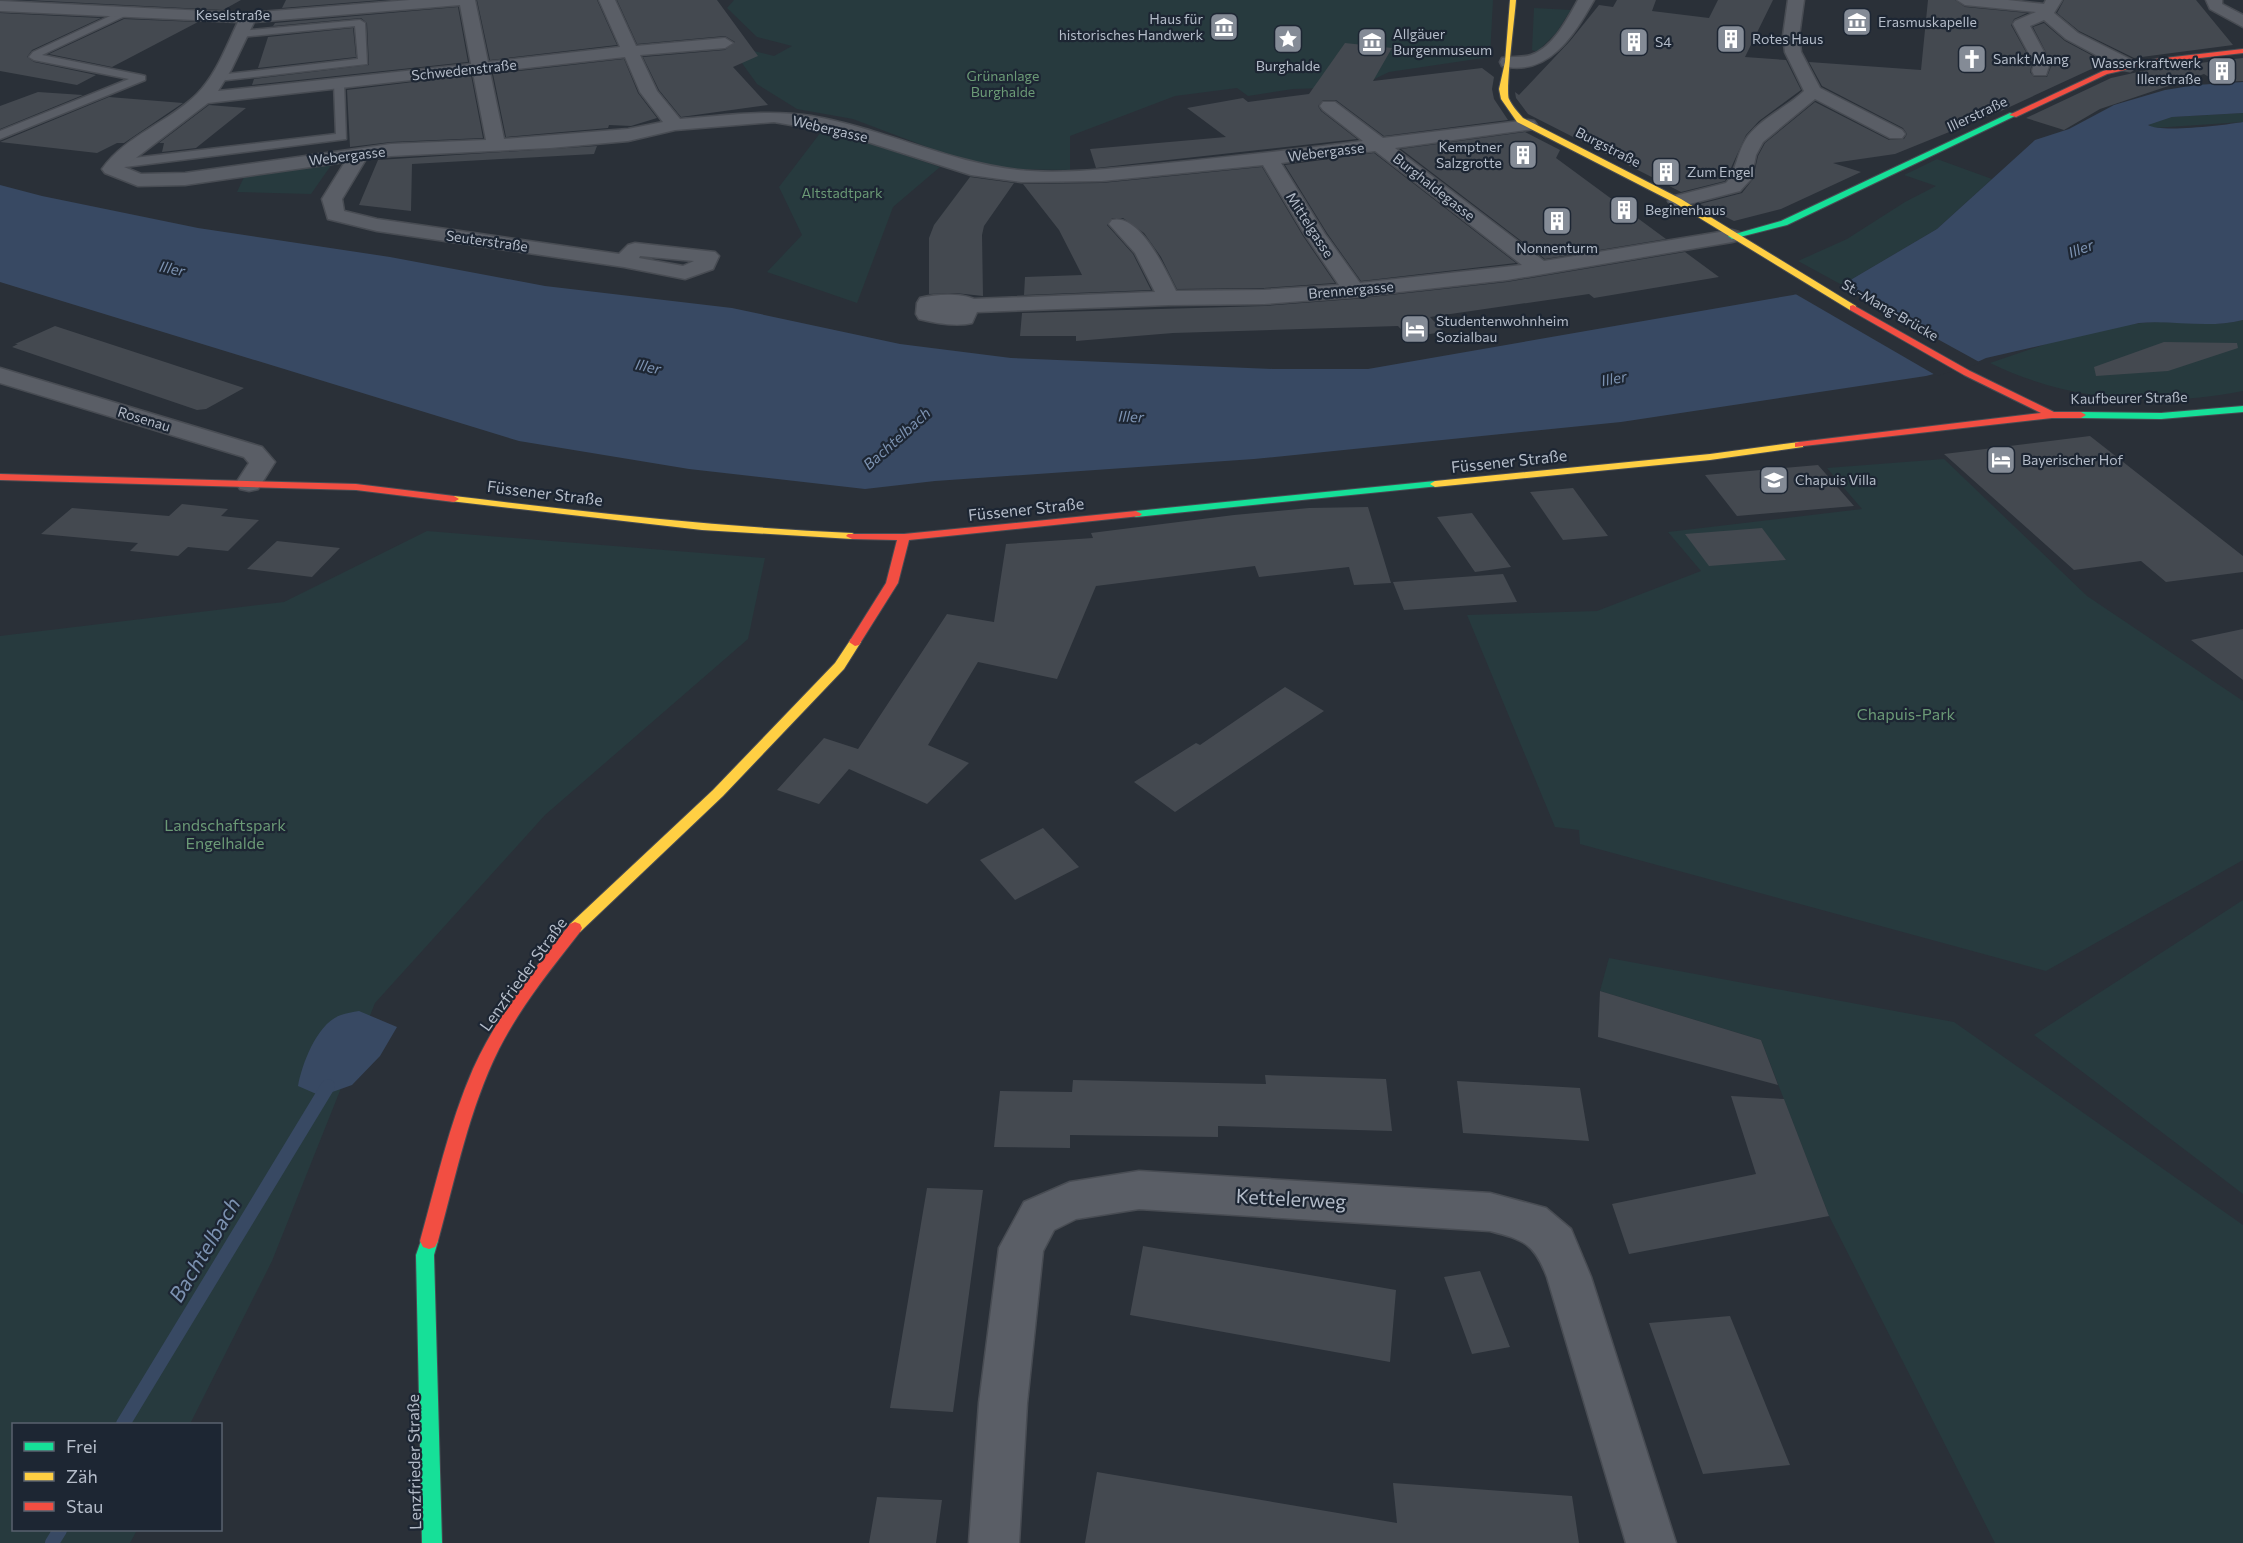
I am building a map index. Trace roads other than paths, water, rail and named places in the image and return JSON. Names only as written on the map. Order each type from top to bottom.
[{"type":"street","points":[[222,16],[236,0]]},
{"type":"street","points":[[466,0],[496,144]]},
{"type":"street","name":"Keselstraße","points":[[0,6],[249,18],[466,0]]},
{"type":"street","points":[[607,0],[649,92],[675,125]]},
{"type":"street","name":"Burgstraße","points":[[1513,0],[1508,62],[1503,89],[1505,99],[1520,120],[1678,201],[1732,237],[1819,289]]},
{"type":"street","points":[[1508,62],[1536,59],[1547,53],[1566,31],[1586,0]]},
{"type":"street","points":[[1796,0],[1791,36],[1792,52],[1806,73],[1814,91],[1896,134]]},
{"type":"street","points":[[1965,0],[2049,8],[2072,36],[2130,66]]},
{"type":"street","points":[[2214,0],[2215,6],[2243,22]]},
{"type":"street","points":[[2040,71],[2042,63],[2021,24],[2049,8]]},
{"type":"street","points":[[203,98],[218,78],[249,18]]},
{"type":"street","name":"Schwedenstraße","points":[[203,98],[725,43]]},
{"type":"street","name":"Illerstraße","points":[[1732,237],[1784,223],[2105,72],[2130,66],[2243,51]]},
{"type":"street","points":[[1678,201],[1732,187],[1741,179],[1743,161],[1749,145],[1763,130],[1808,99],[1814,91]]},
{"type":"street","name":"Webergasse","points":[[203,98],[123,170],[154,181],[185,179],[350,149],[550,142],[628,135],[675,125],[774,117],[848,130],[940,161],[972,169],[1021,176],[1102,175],[1382,146],[1528,125]]},
{"type":"street","name":"Burghaldegasse","points":[[1329,106],[1539,268]]},
{"type":"street","name":"Seuterstraße","points":[[350,149],[332,199],[335,215],[377,225],[624,261],[635,249],[708,256],[705,264]]},
{"type":"street","name":"Mittelgasse","points":[[1269,159],[1315,235],[1354,290]]},
{"type":"street","points":[[1102,175],[1109,213],[1144,250],[1169,298]]},
{"type":"street","name":"Brennergasse","points":[[967,306],[1169,298],[1263,297],[1354,290],[1466,279],[1644,253],[1707,239],[1732,237]]},
{"type":"street","name":"St.-Mang-Brücke","points":[[1819,289],[1967,373],[2052,415]]},
{"type":"street","name":"Rosenau","points":[[0,375],[253,452],[262,462],[249,483]]},
{"type":"street","name":"Kaufbeurer Straße","points":[[2052,415],[2161,416],[2243,409]]},
{"type":"street","name":"Füssener Straße","points":[[0,477],[356,487],[597,516],[799,534],[904,537],[1699,458],[2052,415]]},
{"type":"street","name":"Lenzfrieder Straße","points":[[432,1543],[425,1255],[471,1094],[493,1044],[539,974],[575,928],[718,793],[840,666],[892,583],[904,537]]},
{"type":"street","name":"Kettelerweg","points":[[994,1543],[1003,1403],[1021,1248],[1039,1216],[1070,1201],[1138,1190],[1490,1212],[1531,1222],[1556,1243],[1569,1277],[1651,1543]]},
{"type":"lane","points":[[0,135],[141,78],[34,57],[123,13]]},
{"type":"lane","points":[[218,78],[363,62],[360,23],[240,34]]},
{"type":"lane","points":[[339,83],[350,149]]},
{"type":"water","name":"Iller","points":[[2243,82],[2243,113],[2172,117],[2148,125],[2179,128],[2243,122],[2243,320],[2217,324],[2139,323],[1986,358],[1973,364],[1926,376],[1621,422],[1254,459],[935,481],[865,489],[689,469],[519,441],[0,282],[0,185],[42,196],[198,228],[390,257],[545,286],[732,308],[900,344],[1011,358],[1273,369],[1368,369],[1842,285],[1937,229],[2035,140],[2069,129],[2114,105],[2165,90],[2196,85]]},
{"type":"water","points":[[359,1011],[397,1027],[380,1056],[352,1085],[321,1096],[298,1086],[307,1056],[325,1026],[332,1019],[341,1015]]},
{"type":"waterway","name":"Bachtelbach","points":[[124,1423],[328,1086]]},
{"type":"waterway","name":"Bachtelbach","points":[[52,1543],[59,1531]]},
{"type":"place","name":"Erasmuskapelle","points":[[1857,22]]},
{"type":"place","name":"Haus für historisches Handwerk","points":[[1224,27]]},
{"type":"place","name":"Burghalde","points":[[1288,39]]},
{"type":"place","name":"Rotes Haus","points":[[1731,39]]},
{"type":"place","name":"Allgäuer Burgenmuseum","points":[[1372,42]]},
{"type":"place","name":"S4","points":[[1634,42]]},
{"type":"place","name":"Sankt Mang","points":[[1972,59]]},
{"type":"place","name":"Wasserkraftwerk Illerstraße","points":[[2222,71]]},
{"type":"place","name":"Kemptner Salzgrotte","points":[[1523,155]]},
{"type":"place","name":"Zum Engel","points":[[1666,172]]},
{"type":"place","name":"Beginenhaus","points":[[1624,210]]},
{"type":"place","name":"Nonnenturm","points":[[1557,221]]},
{"type":"place","name":"Studentenwohnheim Sozialbau","points":[[1415,329]]},
{"type":"place","name":"Bayerischer Hof","points":[[2001,460]]},
{"type":"place","name":"Chapuis Villa","points":[[1774,480]]},
{"type":"park label","name":"Grünanlage Burghalde","points":[[1003,84]]},
{"type":"park label","name":"Altstadtpark","points":[[842,193]]},
{"type":"park label","name":"Chapuis-Park","points":[[1906,714]]},
{"type":"park label","name":"Landschaftspark Engelhalde","points":[[225,834]]}]
